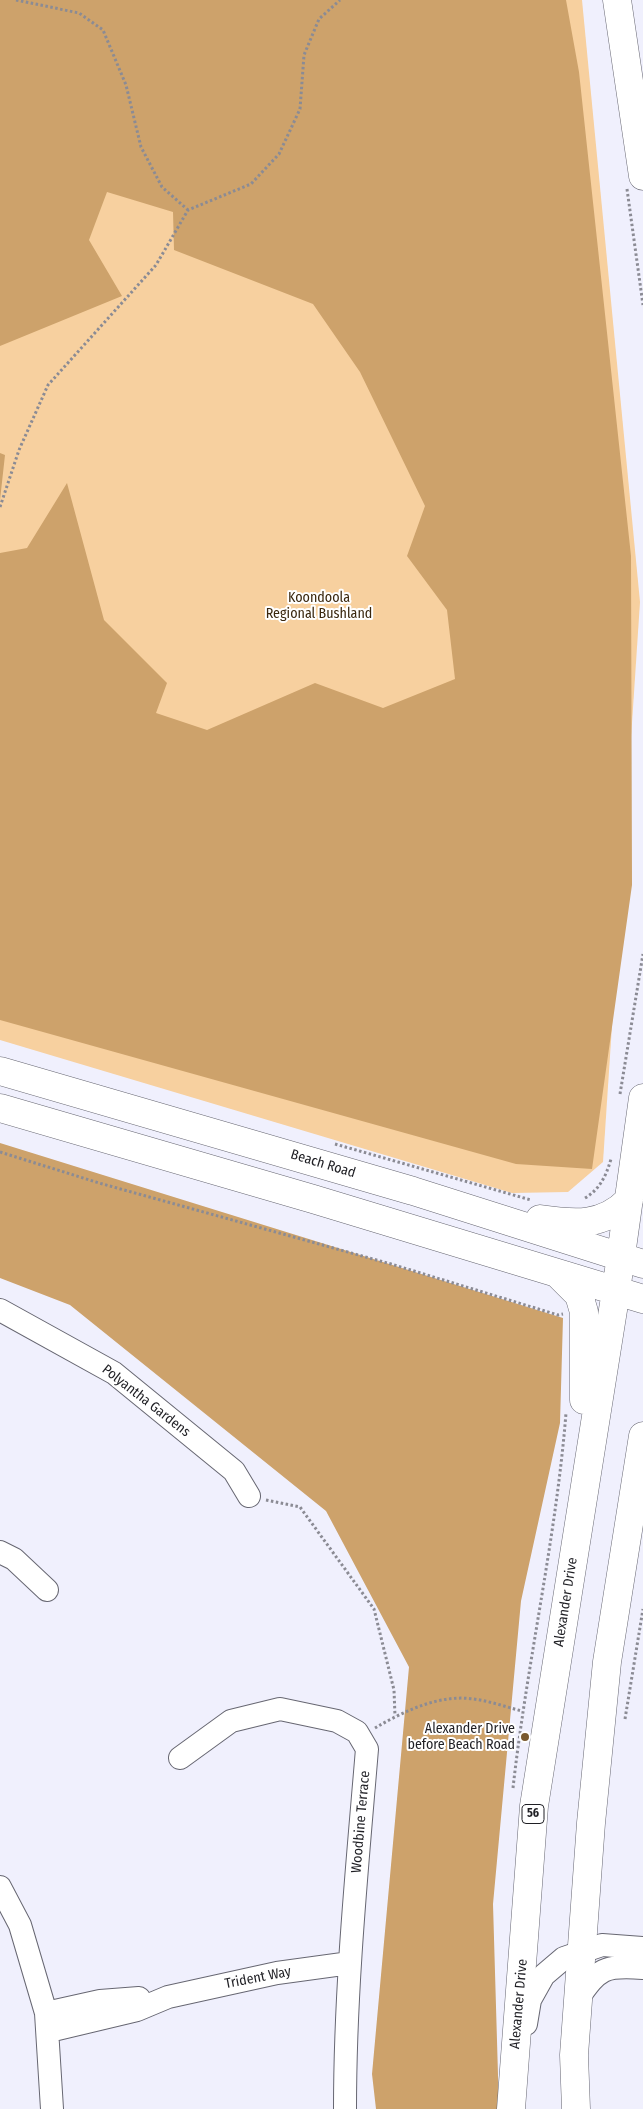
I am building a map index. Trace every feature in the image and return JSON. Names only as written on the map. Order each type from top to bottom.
[{"type":"main road","points":[[620,5],[643,176]]},
{"type":"main road","name":"Beach Road","points":[[0,1071],[413,1191],[632,1261]]},
{"type":"main road","name":"Alexander Drive","points":[[511,2109],[534,1806],[616,1291],[632,1261],[629,1200],[631,1100]]},
{"type":"main road","points":[[0,1108],[313,1199],[643,1299]]},
{"type":"main road","points":[[413,1191],[451,1192],[533,1218],[572,1224],[608,1218],[629,1200]]},
{"type":"main road","points":[[558,1274],[570,1283],[579,1295],[584,1312],[585,1372],[579,1522]]},
{"type":"main road","points":[[576,2109],[574,2055],[581,1951],[591,1823],[607,1662],[643,1436]]},
{"type":"street","name":"Polyantha Gardens","points":[[0,1310],[114,1372],[234,1471],[249,1496]]},
{"type":"street","points":[[0,1552],[14,1559],[47,1590]]},
{"type":"street","points":[[180,1758],[231,1721],[280,1709],[337,1721],[357,1732],[360,1737]]},
{"type":"street","name":"Woodbine Terrace","points":[[345,2109],[350,1963],[367,1749],[360,1737]]},
{"type":"street","points":[[0,1887],[20,1925],[48,2022],[52,2109]]},
{"type":"street","points":[[511,2109],[530,2000],[544,1975],[564,1958],[602,1945],[643,1948]]},
{"type":"street","name":"Trident Way","points":[[48,2022],[137,2010],[168,1997],[277,1972],[350,1963]]},
{"type":"street","points":[[578,2000],[591,1980],[607,1968],[620,1966],[643,1968]]},
{"type":"path","points":[[16,0],[79,13],[104,30],[126,86],[141,147],[162,187],[188,210]]},
{"type":"path","points":[[0,508],[19,450],[48,385],[156,265],[188,210],[251,184],[279,154],[300,109],[304,55],[319,19],[340,0]]},
{"type":"path","points":[[631,1100],[643,954]]},
{"type":"path","points":[[327,1141],[540,1202]]},
{"type":"path","points":[[579,1202],[596,1191],[607,1173],[612,1150]]},
{"type":"path","points":[[0,1152],[99,1183],[391,1264],[558,1315]]},
{"type":"path","points":[[249,1496],[300,1507],[374,1609],[394,1690],[395,1716]]},
{"type":"path","points":[[624,1723],[643,1609]]},
{"type":"path","points":[[360,1737],[395,1716],[447,1698],[474,1699],[522,1712]]},
{"type":"green space","name":"Koondoola Regional Bushland","points":[[0,0],[582,0],[640,602],[603,1162],[568,1192],[512,1193],[0,1040]]},
{"type":"shaded area","name":"Koondoola Regional Bushland","points":[[0,0],[566,0],[579,72],[631,556],[632,885],[592,1169],[516,1164],[0,1020],[0,553],[27,548],[67,483],[104,620],[167,683],[156,713],[207,730],[315,683],[383,708],[455,679],[447,610],[407,556],[425,506],[360,372],[313,304],[174,250],[173,212],[107,192],[89,240],[122,296],[0,346]]},
{"type":"shaded area","points":[[0,453],[5,455],[0,500]]},
{"type":"shaded area","points":[[0,1143],[563,1318],[560,1423],[521,1601],[493,1904],[499,2109],[376,2109],[372,2074],[409,1667],[326,1511],[70,1305],[0,1278]]},
{"type":"place","name":"Alexander Drive before Beach Road","points":[[525,1737]]}]
